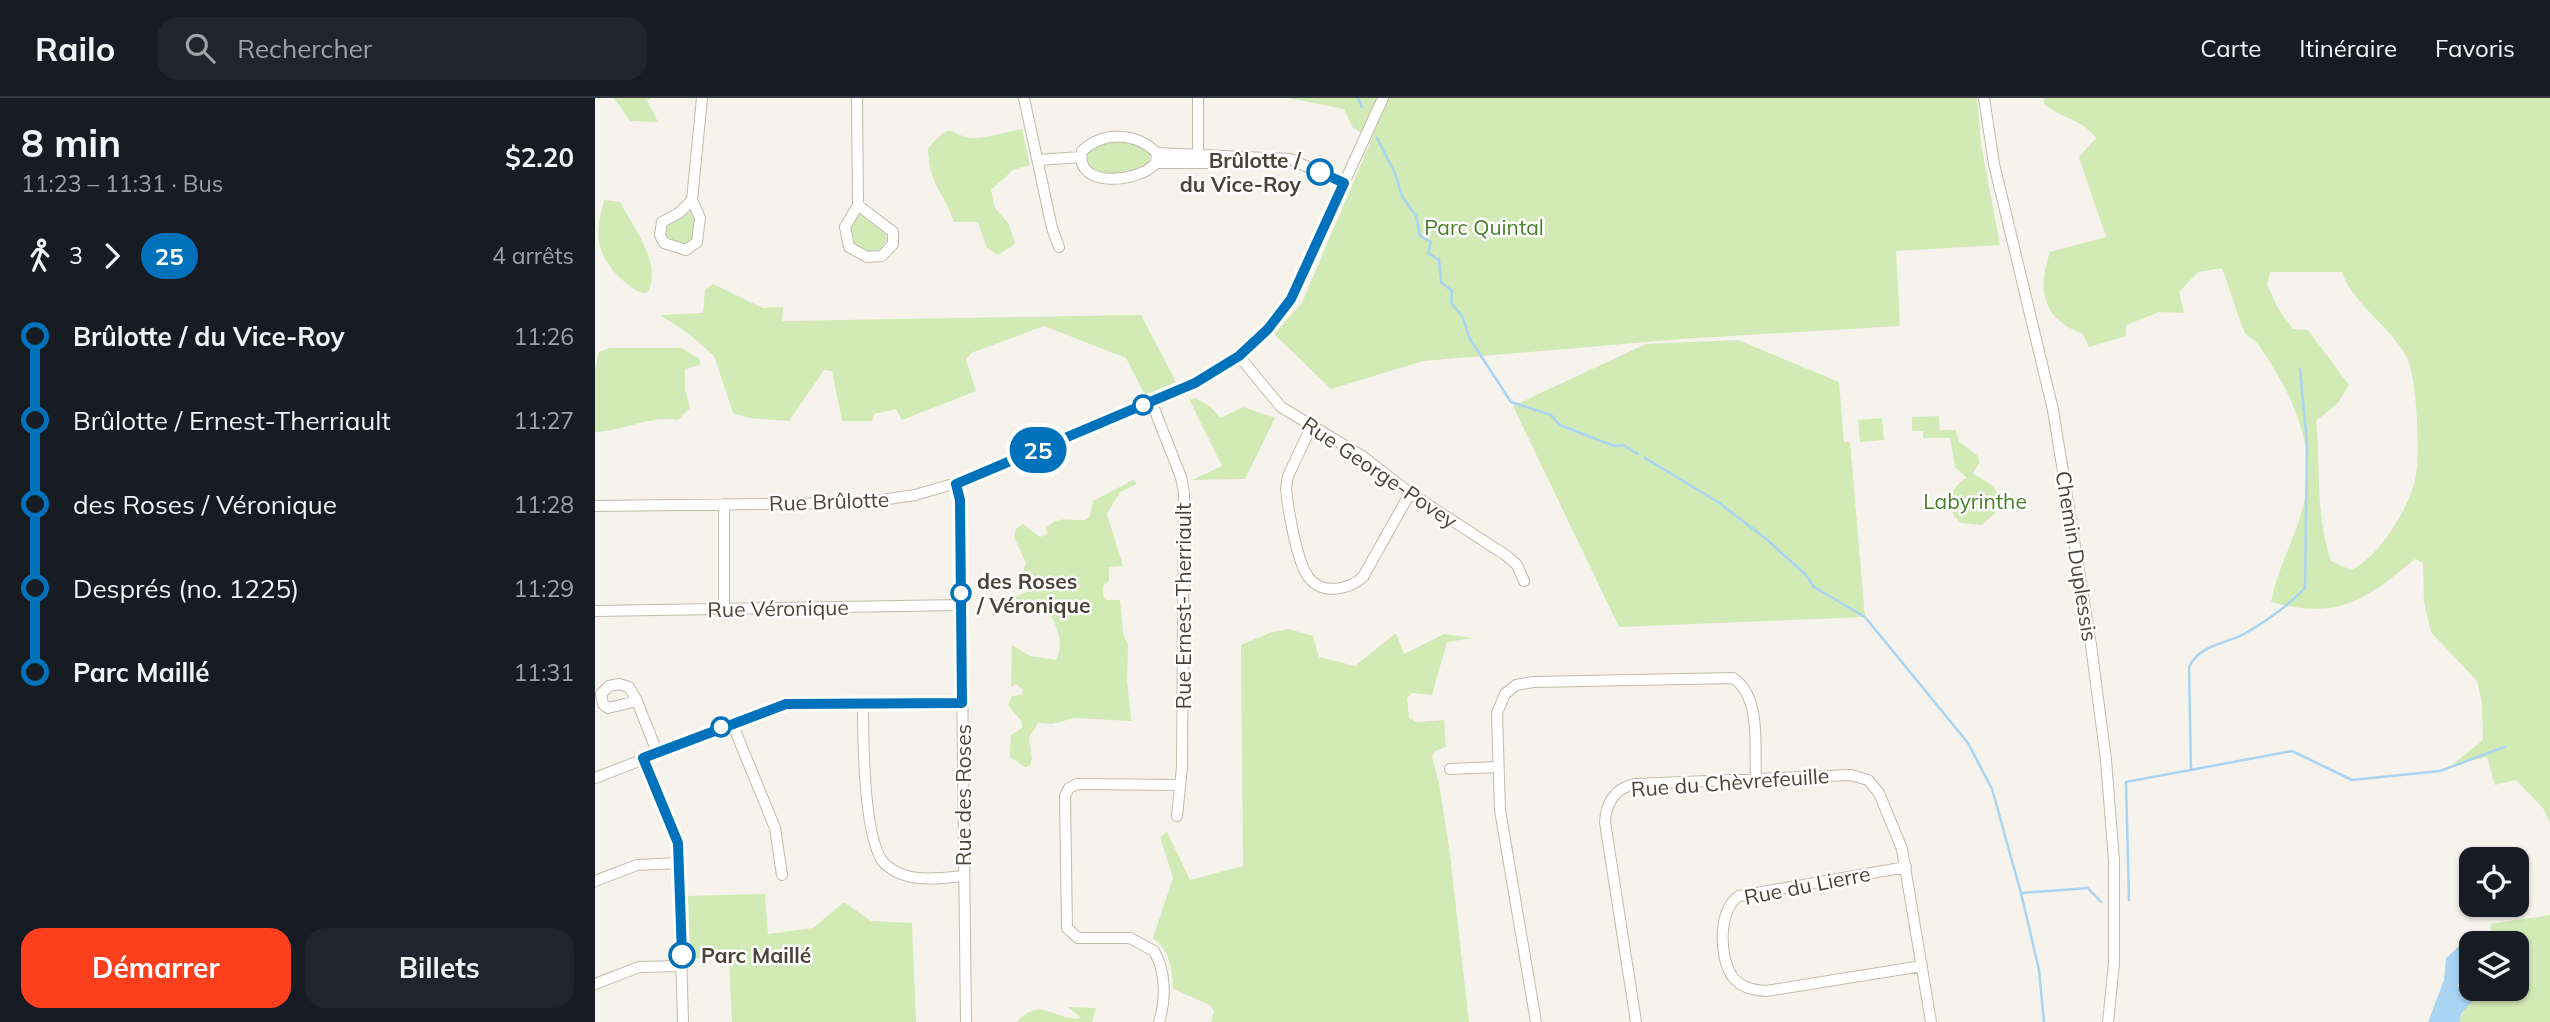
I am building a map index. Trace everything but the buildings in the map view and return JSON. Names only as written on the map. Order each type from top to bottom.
[{"type":"street","points":[[692,200],[679,213],[662,222],[660,234],[664,243],[687,250],[697,243],[700,218],[692,200],[702,98]]},
{"type":"street","points":[[857,98],[858,205],[845,227],[849,247],[867,257],[882,256],[893,244],[893,232],[858,205]]},
{"type":"street","points":[[1024,98],[1059,247]]},
{"type":"street","points":[[1198,98],[1198,158]]},
{"type":"street","name":"Rue Brûlotte","points":[[595,506],[861,503],[907,497],[956,484],[1209,375],[1239,356],[1268,329],[1291,299],[1383,98]]},
{"type":"street","name":"Chemin Duplessis","points":[[1984,98],[1994,164],[2053,410],[2106,760],[2114,861],[2114,963],[2108,1022]]},
{"type":"street","points":[[1156,158],[1140,175],[1118,180],[1097,176],[1086,169],[1081,157],[1082,151],[1097,140],[1114,136],[1135,139],[1156,158],[1198,158],[1221,163],[1233,157],[1290,159],[1344,183]]},
{"type":"street","points":[[1038,160],[1081,157]]},
{"type":"street","name":"Rue George-Povey","points":[[1239,356],[1276,402],[1378,467],[1410,493],[1507,556],[1517,565],[1524,582]]},
{"type":"street","name":"Rue Ernest-Therriault","points":[[1151,401],[1184,493],[1180,785],[1177,816]]},
{"type":"street","points":[[1312,425],[1288,476],[1286,489],[1304,567],[1314,583],[1334,590],[1350,586],[1363,577],[1410,493]]},
{"type":"street","name":"Rue des Roses","points":[[956,484],[960,500],[966,1022]]},
{"type":"street","points":[[724,504],[724,608]]},
{"type":"street","name":"Rue Véronique","points":[[595,611],[961,605]]},
{"type":"street","points":[[1536,1022],[1500,810],[1497,713],[1505,694],[1516,685],[1533,682],[1723,676],[1742,684],[1751,700],[1756,779]]},
{"type":"street","points":[[636,701],[657,752]]},
{"type":"street","points":[[863,703],[864,755],[876,850],[885,864],[903,875],[927,878],[964,876]]},
{"type":"street","points":[[595,778],[786,704],[962,703]]},
{"type":"street","points":[[732,723],[775,828],[782,875]]},
{"type":"street","points":[[643,758],[675,835],[679,863],[683,1022]]},
{"type":"street","points":[[1450,769],[1498,767]]},
{"type":"street","name":"Rue du Chèvrefeuille","points":[[1636,1022],[1606,834],[1607,807],[1616,793],[1629,785],[1851,775],[1868,780],[1879,793],[1906,867]]},
{"type":"street","points":[[1159,1022],[1163,1004],[1163,976],[1154,951],[1130,938],[1077,938],[1067,928],[1065,796],[1069,788],[1077,784],[1180,785]]},
{"type":"street","points":[[595,881],[637,866],[679,863]]},
{"type":"street","points":[[1906,867],[1931,1022]]},
{"type":"street","name":"Rue du Lierre","points":[[1906,867],[1739,896],[1731,901],[1724,917],[1727,960],[1732,976],[1739,982],[1755,990],[1766,991],[1922,966]]},
{"type":"street","points":[[595,984],[639,967],[682,967]]},
{"type":"green space","points":[[614,98],[651,98],[647,100],[658,122],[630,121]]},
{"type":"green space","name":"Parc Quintal","points":[[1288,98],[1977,98],[1981,144],[2000,245],[1896,251],[1900,326],[1681,339],[1423,361],[1331,389],[1274,334],[1302,303],[1372,138],[1353,128],[1344,109]]},
{"type":"green space","points":[[2044,98],[2550,98],[2550,822],[2543,808],[2516,780],[2495,785],[2487,757],[2452,765],[2483,740],[2482,703],[2477,681],[2431,632],[2424,602],[2423,563],[2415,559],[2381,586],[2349,603],[2315,609],[2271,602],[2304,501],[2308,467],[2306,448],[2295,411],[2278,375],[2257,343],[2244,330],[2222,268],[2198,272],[2179,292],[2184,313],[2159,312],[2126,325],[2126,336],[2089,347],[2083,334],[2069,328],[2051,311],[2044,291],[2050,252],[2106,237],[2079,157],[2096,138],[2085,127],[2044,104]],"holes":[[[2270,272],[2342,272],[2355,295],[2392,336],[2407,358],[2413,382],[2418,433],[2416,475],[2408,501],[2382,543],[2372,555],[2351,570],[2331,561],[2326,543],[2321,508],[2316,421],[2338,403],[2349,385],[2308,330],[2293,329],[2279,310],[2267,285]]]},
{"type":"green space","points":[[1022,129],[1030,165],[1013,170],[991,190],[995,208],[1009,224],[1015,244],[998,255],[987,248],[978,222],[954,222],[934,180],[928,149],[948,131],[976,138]]},
{"type":"green space","points":[[1104,141],[1131,141],[1150,153],[1149,164],[1126,174],[1103,173],[1088,166],[1086,152]]},
{"type":"green space","points":[[604,200],[620,202],[645,247],[652,271],[647,293],[636,290],[619,277],[601,251],[598,233]]},
{"type":"green space","points":[[690,212],[695,215],[694,238],[684,245],[668,239],[665,225]]},
{"type":"green space","points":[[858,213],[886,233],[887,239],[881,249],[868,252],[853,243],[850,228]]},
{"type":"green space","points":[[713,284],[763,308],[783,307],[782,321],[1141,315],[1176,382],[1145,395],[1126,358],[1044,326],[971,353],[966,360],[976,391],[902,420],[896,409],[874,414],[872,421],[842,421],[832,371],[824,370],[789,421],[749,418],[733,413],[714,356],[688,333],[660,315],[703,313],[705,290]]},
{"type":"green space","points":[[1738,340],[1839,382],[1844,442],[1850,442],[1865,617],[1619,627],[1513,406],[1646,344]]},
{"type":"green space","points":[[610,348],[681,348],[700,359],[700,365],[685,369],[685,389],[690,408],[678,420],[647,421],[595,432],[595,369],[599,352]]},
{"type":"green space","points":[[1195,398],[1211,407],[1220,418],[1244,407],[1275,418],[1245,479],[1192,480],[1222,466],[1189,399]]},
{"type":"green space","name":"Labyrinthe","points":[[1939,416],[1940,430],[1956,430],[1959,442],[1978,456],[1979,463],[1973,474],[1990,484],[1997,492],[1997,511],[1982,525],[1961,523],[1952,511],[1952,493],[1967,478],[1955,467],[1950,438],[1923,438],[1923,431],[1912,431],[1912,417]]},
{"type":"green space","points":[[1882,418],[1884,440],[1860,442],[1858,420]]},
{"type":"green space","points":[[1133,480],[1137,484],[1120,492],[1107,514],[1123,566],[1109,567],[1109,580],[1103,586],[1103,596],[1107,600],[1120,600],[1123,634],[1128,645],[1127,680],[1131,721],[1074,718],[1052,724],[1038,723],[1029,738],[1032,758],[1030,766],[1025,767],[1010,757],[1011,735],[1022,728],[1022,722],[1008,705],[1012,696],[1022,695],[1023,690],[1016,684],[1011,687],[1012,645],[1030,656],[1056,660],[1060,647],[1056,627],[1047,609],[1006,611],[1000,607],[999,603],[1034,589],[1040,581],[1036,577],[1027,576],[1023,571],[1026,563],[1014,537],[1016,529],[1023,524],[1040,537],[1047,534],[1046,528],[1055,521],[1085,520],[1090,516],[1093,501]]},
{"type":"green space","points":[[1289,629],[1313,636],[1319,657],[1355,666],[1396,633],[1404,654],[1444,634],[1474,638],[1447,642],[1432,695],[1412,693],[1407,698],[1409,718],[1417,722],[1444,720],[1446,747],[1435,751],[1432,757],[1449,847],[1469,1022],[1211,1022],[1214,1011],[1210,1005],[1173,989],[1169,960],[1163,948],[1153,938],[1173,878],[1160,837],[1167,832],[1190,880],[1243,866],[1241,645],[1272,632]]},
{"type":"green space","name":"Parc Maillé","points":[[765,894],[768,934],[813,928],[844,902],[871,921],[912,923],[916,1022],[732,1022],[729,959],[686,958],[686,896]]},
{"type":"green space","points":[[2550,915],[2550,1022],[2460,1022],[2470,1001],[2529,1001],[2529,931],[2491,931],[2490,924]]},
{"type":"green space","points":[[1068,1007],[1096,1008],[1092,1022],[1017,1022],[1026,1014],[1041,1009],[1081,1018]]},
{"type":"water","points":[[2458,947],[2459,1001],[2472,1001],[2461,1014],[2460,1022],[2428,1022],[2444,980],[2446,958]]},
{"type":"waterway","points":[[1358,98],[1362,107]]},
{"type":"waterway","points":[[1377,138],[1395,173],[1402,196],[1416,216],[1420,236],[1431,242],[1428,253],[1439,260],[1441,282],[1452,291],[1451,303],[1462,316],[1470,339],[1511,402],[1551,415],[1560,425],[1614,446],[1623,445],[1638,454]]},
{"type":"waterway","points":[[2191,769],[2189,667],[2193,660],[2206,650],[2261,624],[2305,588],[2307,444],[2300,369]]},
{"type":"waterway","points":[[1645,458],[1718,502],[1765,538],[1805,574],[1814,587],[1865,617],[1968,743],[1992,789],[2021,893],[2039,970],[2044,1022]]},
{"type":"waterway","points":[[2129,900],[2126,782],[2292,751],[2352,780],[2440,771],[2504,747]]},
{"type":"waterway","points":[[2021,893],[2088,888],[2101,902]]},
{"type":"bus line","name":"25","points":[[682,955],[678,843],[643,758],[786,704],[962,703],[960,500],[956,484],[1195,383],[1224,367],[1253,344],[1291,299],[1344,183],[1320,172]]},
{"type":"place","name":"Brûlotte / du Vice-Roy","points":[[1320,172]]},
{"type":"place","name":"des Roses / Véronique","points":[[961,593]]},
{"type":"place","name":"Parc Maillé","points":[[682,955]]}]
